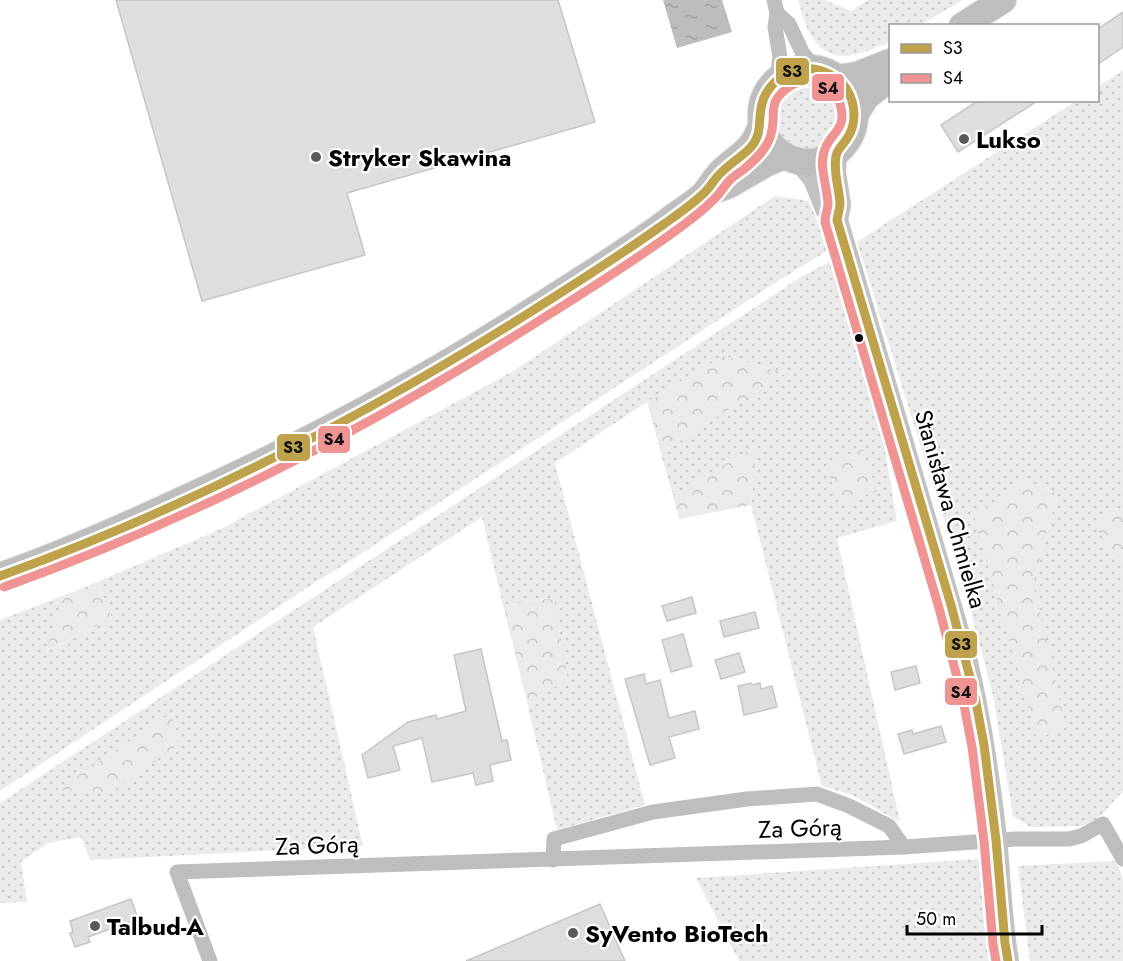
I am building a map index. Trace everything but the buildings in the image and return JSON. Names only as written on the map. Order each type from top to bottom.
[{"type":"main road","points":[[965,24],[1003,0]]},
{"type":"main road","points":[[0,576],[108,534],[303,443],[399,392],[582,279],[650,234],[703,194],[721,172],[750,148],[759,134],[763,100],[771,85],[786,74],[805,68],[826,73],[857,75],[889,63]]},
{"type":"main road","points":[[761,126],[776,151],[792,159],[809,163],[836,153],[852,132],[854,104],[844,85],[826,73]]},
{"type":"main road","points":[[855,115],[866,97],[889,80]]},
{"type":"main road","points":[[703,194],[729,185],[758,168],[792,159]]},
{"type":"street","points":[[775,6],[789,24],[802,52],[826,73]]},
{"type":"street","points":[[775,6],[775,27],[780,64],[777,80]]},
{"type":"street","name":"Stanisława Chmielka","points":[[836,153],[835,172],[840,205],[837,220],[965,654],[975,697],[996,840],[1008,961]]},
{"type":"street","name":"Stanisława Chmielka","points":[[792,159],[814,179],[826,209],[837,220]]},
{"type":"street","name":"Za Górą","points":[[553,860],[554,839],[653,812],[747,799],[817,794],[849,806],[889,826],[904,847]]},
{"type":"street","name":"Za Górą","points":[[210,961],[177,872],[553,860],[904,847],[996,840],[1069,839],[1081,836],[1103,824],[1123,859]]},
{"type":"green space","points":[[825,0],[851,11],[868,0],[963,0],[922,24],[889,24],[889,42],[846,56],[826,51],[817,44],[807,28],[798,1]]},
{"type":"green space","points":[[1123,70],[1123,511],[1122,508],[1113,556],[1123,556],[1123,791],[1098,819],[1081,826],[1030,827],[1013,816],[993,695],[959,568],[857,242],[1074,102],[1099,102],[1099,86]],"holes":[[[1022,482],[1058,493],[1033,583]]]},
{"type":"green space","points":[[807,81],[820,84],[831,91],[838,102],[841,115],[838,128],[831,139],[820,146],[807,149],[794,146],[783,139],[776,128],[773,115],[776,102],[783,91],[794,84]]},
{"type":"green space","points":[[775,196],[809,201],[829,250],[319,580],[0,791],[0,620],[65,595],[46,652],[112,618],[97,582],[221,529],[512,372]]},
{"type":"green space","points":[[829,262],[837,272],[882,432],[897,521],[837,538],[900,822],[852,795],[822,786],[751,505],[757,445],[673,496],[661,453],[785,373],[723,356],[647,402],[555,463],[645,805],[557,830],[527,702],[567,680],[553,598],[503,605],[482,517],[313,627],[363,846],[90,860],[81,837],[48,843],[21,862],[27,902],[0,903],[0,803],[801,277]]},
{"type":"green space","points":[[723,356],[785,373],[661,453],[647,402]]},
{"type":"green space","points":[[757,445],[751,505],[679,519],[673,496]]},
{"type":"green space","points":[[863,449],[877,491],[839,506],[826,463]]},
{"type":"green space","points":[[1022,482],[1058,493],[1033,583],[1066,727],[1037,739],[974,516]]},
{"type":"green space","points":[[1122,507],[1123,556],[1113,556],[1093,522]]},
{"type":"green space","points":[[97,582],[112,618],[45,652],[65,595]]},
{"type":"green space","points":[[554,598],[568,680],[527,702],[503,605]]},
{"type":"green space","points":[[171,713],[179,744],[112,792],[57,790]]},
{"type":"green space","points":[[979,859],[986,941],[990,961],[739,961],[696,878]]},
{"type":"green space","points":[[1116,861],[1123,879],[1123,961],[1030,961],[1018,866]]},
{"type":"water","points":[[663,0],[722,0],[732,32],[677,48]]},
{"type":"transit line","name":"S3","points":[[0,576],[69,550],[206,491],[340,423],[469,350],[615,258],[680,213],[700,196],[721,172],[748,150],[754,142],[758,133],[762,103],[772,86],[787,73],[810,69],[825,72],[842,83],[850,95],[854,109],[851,131],[838,151],[835,162],[840,203],[837,220],[951,605],[975,697],[984,745],[996,840],[1008,961]]},
{"type":"transit line","name":"S4","points":[[4,587],[142,533],[210,502],[344,435],[474,361],[588,290],[702,211],[764,148],[772,131],[773,110],[777,98],[799,82],[820,83],[834,93],[840,104],[842,115],[840,126],[828,143],[823,156],[828,198],[825,222],[939,608],[963,700],[972,747],[984,841],[996,961]]},
{"type":"place","name":"Lukso","points":[[964,139]]},
{"type":"place","name":"Stryker Skawina","points":[[316,157]]},
{"type":"place","name":"Talbud-A","points":[[95,926]]},
{"type":"place","name":"SyVento BioTech","points":[[573,933]]}]
